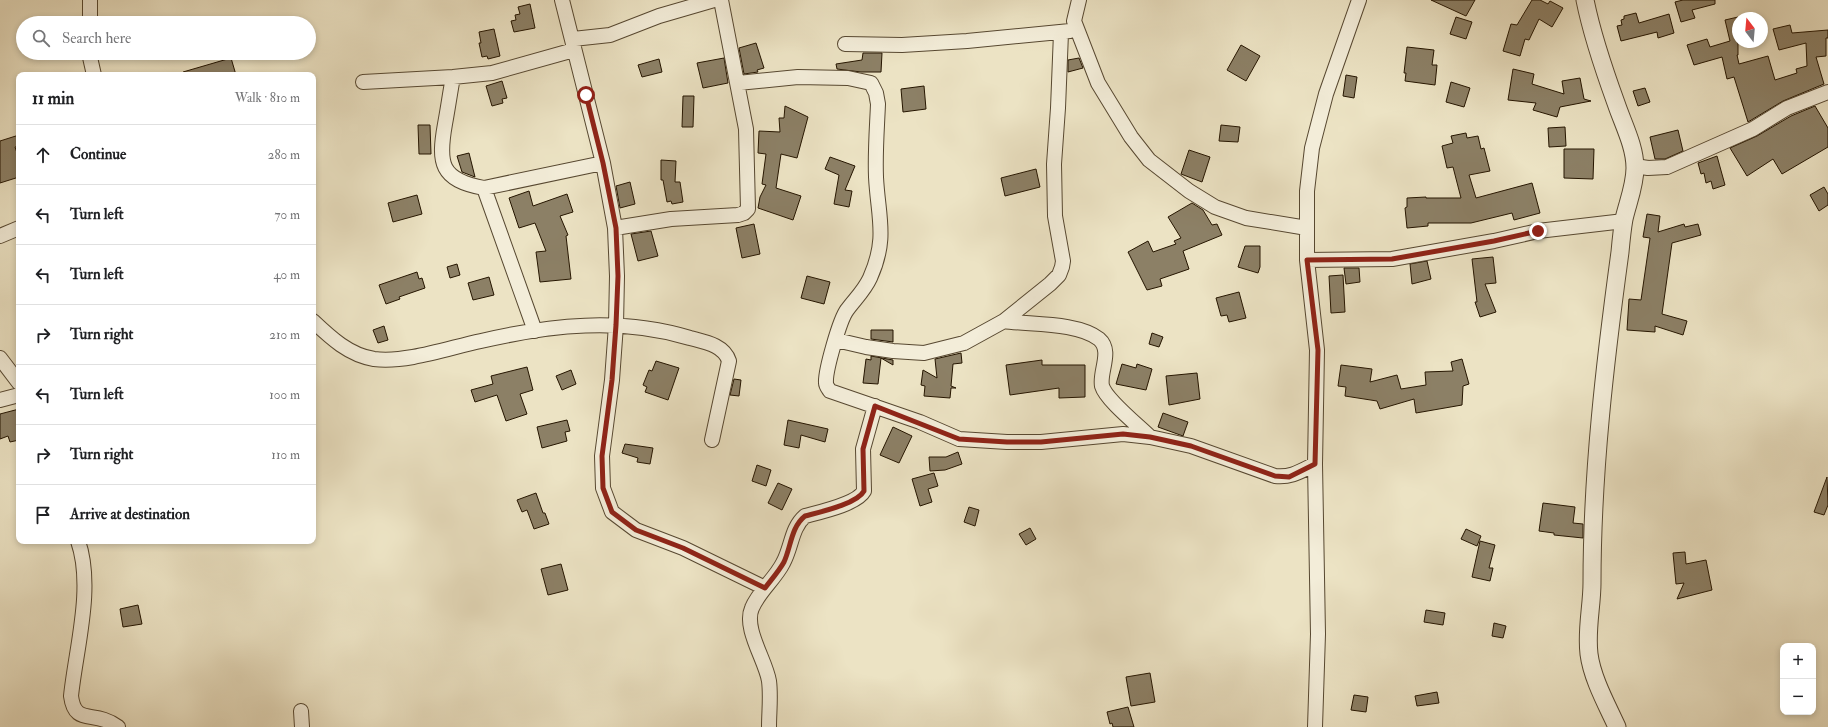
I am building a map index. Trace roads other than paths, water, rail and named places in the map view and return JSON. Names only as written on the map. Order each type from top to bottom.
[{"type":"street","points":[[90,0],[90,16]]},
{"type":"street","points":[[562,0],[603,163],[616,228],[618,276],[616,325],[612,380],[604,433],[601,473],[603,488],[612,512],[636,530],[683,548],[765,588]]},
{"type":"street","points":[[363,82],[453,78],[492,73],[574,45],[610,35],[659,16],[714,0]]},
{"type":"street","points":[[616,228],[671,219],[738,215],[748,209],[746,129],[721,0]]},
{"type":"street","points":[[1079,0],[1074,21],[1076,30],[1098,83],[1131,137],[1149,160],[1189,191],[1215,207],[1246,218],[1307,228]]},
{"type":"street","points":[[1315,727],[1318,634],[1315,546],[1315,464],[1318,350],[1307,260],[1307,191],[1312,148],[1326,94],[1359,0]]},
{"type":"street","points":[[1585,0],[1602,63],[1633,151],[1635,166],[1634,184],[1624,221],[1609,328],[1599,422],[1593,516],[1592,595],[1589,628],[1589,654],[1601,691],[1617,727]]},
{"type":"street","points":[[845,44],[902,45],[1061,33],[1076,30]]},
{"type":"street","points":[[836,340],[866,347],[924,353],[964,343],[1004,321],[1059,275],[1062,267],[1055,216],[1054,164],[1061,33]]},
{"type":"street","points":[[91,60],[93,72]]},
{"type":"street","points":[[738,83],[798,77],[848,78],[864,81],[874,86],[878,104],[876,177],[881,220],[881,240],[870,278],[861,294],[846,311],[836,340],[828,367],[826,385],[831,391],[920,422],[948,435],[972,440],[1041,442],[1123,434],[1150,437],[1191,446],[1275,476],[1289,477],[1315,464]]},
{"type":"street","points":[[453,78],[441,148],[442,162],[452,175],[470,185],[484,188],[603,163]]},
{"type":"street","points":[[1635,166],[1648,168],[1667,167],[1753,129],[1788,108],[1828,92]]},
{"type":"street","points":[[484,188],[535,331]]},
{"type":"street","points":[[1307,260],[1392,259],[1494,241],[1538,231],[1624,221]]},
{"type":"street","points":[[0,236],[16,229]]},
{"type":"street","points":[[1004,321],[1072,328],[1099,340],[1104,348],[1105,357],[1102,378],[1103,387],[1120,408],[1150,437]]},
{"type":"street","points":[[316,324],[332,339],[354,353],[373,359],[392,360],[554,327],[616,325],[677,334],[723,350],[728,356],[729,365],[712,440]]},
{"type":"street","points":[[0,358],[16,379]]},
{"type":"street","points":[[0,400],[16,396]]},
{"type":"street","points":[[768,727],[769,681],[752,631],[750,620],[751,608],[784,562],[796,526],[800,521],[805,516],[854,499],[863,494],[863,449],[875,406]]},
{"type":"street","points":[[79,544],[84,572],[84,596],[72,682],[72,710],[79,718],[86,720],[104,720],[112,722],[118,727]]},
{"type":"street","points":[[301,711],[302,727]]}]
